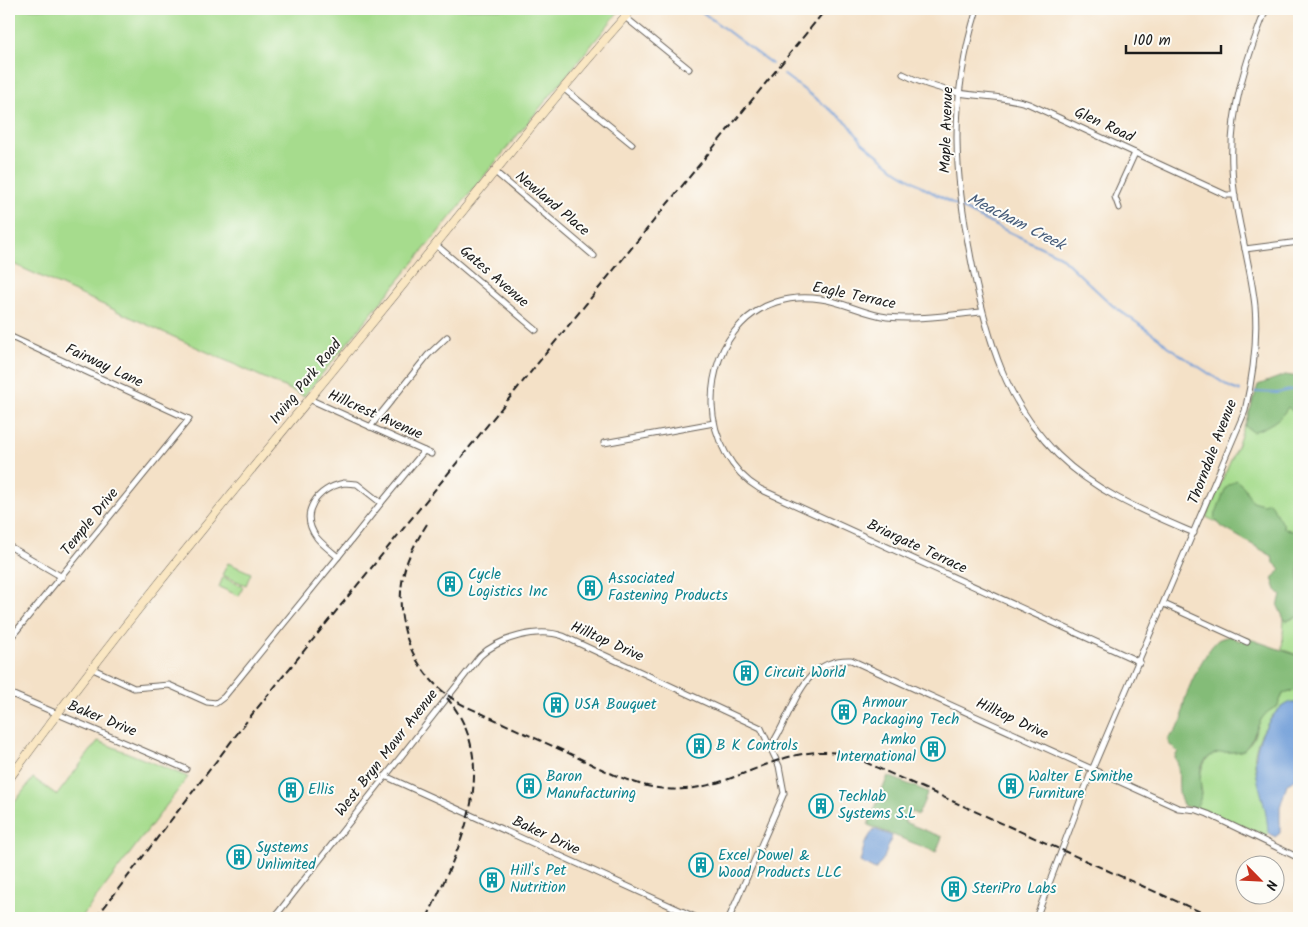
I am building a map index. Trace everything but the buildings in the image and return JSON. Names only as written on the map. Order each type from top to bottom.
[{"type":"main road","name":"Irving Park Road","points":[[9,778],[57,714],[309,399],[494,171],[632,9]]},
{"type":"street","name":"Maple Avenue","points":[[977,9],[967,44],[959,92],[956,141],[963,217],[982,312],[996,361],[1007,384],[1035,428],[1059,455],[1107,494],[1194,534]]},
{"type":"street","name":"Thorndale Avenue","points":[[1036,918],[1092,770],[1140,662],[1239,427],[1252,383],[1256,330],[1255,305],[1235,195],[1232,154],[1236,101],[1250,50],[1266,9]]},
{"type":"street","points":[[625,17],[689,69]]},
{"type":"street","name":"Glen Road","points":[[903,74],[915,80],[959,92],[1009,97],[1030,104],[1226,196],[1235,195]]},
{"type":"street","points":[[563,88],[632,144]]},
{"type":"street","points":[[1119,208],[1115,197],[1135,153]]},
{"type":"street","name":"Newland Place","points":[[494,171],[594,256]]},
{"type":"street","points":[[1245,249],[1299,242]]},
{"type":"street","name":"Gates Avenue","points":[[435,244],[536,330]]},
{"type":"street","name":"Eagle Terrace","points":[[714,423],[712,403],[715,373],[720,355],[728,341],[749,317],[770,304],[803,297],[822,299],[866,313],[901,318],[929,318],[982,312]]},
{"type":"street","name":"Fairway Lane","points":[[9,336],[189,419]]},
{"type":"street","points":[[370,427],[428,355],[447,338]]},
{"type":"street","name":"Hillcrest Avenue","points":[[309,399],[431,454]]},
{"type":"street","name":"Temple Drive","points":[[9,640],[189,419]]},
{"type":"street","points":[[604,443],[714,423]]},
{"type":"street","name":"Briargate Terrace","points":[[714,423],[730,462],[745,479],[760,489],[1140,662]]},
{"type":"street","points":[[93,669],[134,688],[169,685],[207,702],[216,703],[224,697],[424,451]]},
{"type":"street","points":[[338,557],[318,538],[310,525],[310,511],[317,496],[329,486],[344,482],[357,484],[381,503]]},
{"type":"street","points":[[9,546],[62,577]]},
{"type":"street","points":[[1164,604],[1247,642]]},
{"type":"street","name":"Hilltop Drive","points":[[541,633],[563,636],[754,723],[761,728],[771,746],[782,731],[807,680],[813,672],[826,663],[851,660],[1178,808],[1197,810],[1208,814],[1299,858]]},
{"type":"street","name":"West Bryn Mawr Avenue","points":[[274,918],[480,656],[499,642],[541,633]]},
{"type":"street","name":"Baker Drive","points":[[9,693],[186,769]]},
{"type":"street","points":[[729,918],[780,806],[784,793],[782,777],[771,746]]},
{"type":"street","name":"Baker Drive","points":[[385,776],[698,918]]},
{"type":"green space","points":[[9,9],[621,9],[304,396],[9,262]]},
{"type":"green space","points":[[1285,375],[1299,377],[1299,410],[1292,411],[1288,407],[1285,412],[1269,425],[1253,432],[1245,426],[1258,385]]},
{"type":"green space","points":[[1299,388],[1299,561],[1206,517],[1238,444],[1250,409]]},
{"type":"green space","points":[[1236,480],[1244,487],[1252,501],[1263,504],[1269,502],[1283,523],[1284,528],[1295,532],[1299,540],[1299,615],[1287,621],[1284,619],[1278,606],[1281,595],[1276,590],[1272,578],[1281,570],[1273,562],[1272,556],[1222,527],[1214,518],[1226,487]]},
{"type":"green space","points":[[228,563],[251,573],[246,585],[222,575]]},
{"type":"green space","points":[[223,577],[243,587],[239,596],[219,587]]},
{"type":"green space","points":[[1299,615],[1299,656],[1282,649],[1284,619],[1287,621]]},
{"type":"green space","points":[[1230,636],[1240,641],[1244,637],[1299,656],[1299,692],[1289,691],[1283,694],[1277,707],[1270,710],[1261,720],[1244,750],[1212,755],[1205,761],[1200,775],[1201,797],[1199,803],[1194,808],[1184,806],[1180,797],[1178,765],[1175,758],[1178,752],[1169,744],[1168,738],[1175,732],[1183,718],[1188,689],[1206,654],[1218,640]]},
{"type":"green space","points":[[1289,691],[1299,692],[1299,702],[1287,704],[1274,714],[1261,735],[1255,753],[1257,774],[1269,817],[1267,836],[1210,812],[1194,808],[1202,792],[1201,773],[1209,757],[1221,752],[1245,749],[1252,741],[1265,714],[1277,707],[1283,694]]},
{"type":"green space","points":[[98,741],[188,777],[81,918],[9,918],[9,810],[33,778],[57,795]]},
{"type":"green space","points":[[888,776],[928,792],[918,815],[909,811],[904,822],[942,837],[936,852],[868,825]]},
{"type":"water","points":[[1290,702],[1299,702],[1299,778],[1287,784],[1280,807],[1280,833],[1275,837],[1268,832],[1257,777],[1256,752],[1260,738],[1268,723],[1277,711]]},
{"type":"water","points":[[874,829],[892,836],[884,858],[875,870],[860,862],[865,843]]},
{"type":"waterway","name":"Meacham Creek","points":[[698,9],[772,64]]},
{"type":"waterway","name":"Meacham Creek","points":[[783,74],[848,123],[862,142],[897,171],[986,221],[1060,256],[1113,306],[1159,338],[1167,346],[1231,388],[1240,391]]},
{"type":"waterway","name":"Meacham Creek","points":[[1255,392],[1277,393],[1299,388]]},
{"type":"railway","points":[[96,918],[250,717],[826,9]]},
{"type":"railway","points":[[427,524],[406,565],[401,607],[404,627],[410,646],[419,664],[432,681],[447,695],[465,706],[623,778],[638,784],[668,789],[706,786],[785,758],[805,753],[826,752],[849,755],[1214,918]]},
{"type":"railway","points":[[427,918],[462,837],[470,808],[474,780],[472,752],[464,724],[447,698]]},
{"type":"place","name":"Cycle Logistics Inc","points":[[450,584]]},
{"type":"place","name":"Associated Fastening Products","points":[[590,588]]},
{"type":"place","name":"Circuit World","points":[[746,673]]},
{"type":"place","name":"USA Bouquet","points":[[556,705]]},
{"type":"place","name":"Armour Packaging Tech","points":[[844,712]]},
{"type":"place","name":"B K Controls","points":[[699,746]]},
{"type":"place","name":"Amko International","points":[[933,749]]},
{"type":"place","name":"Baron Manufacturing","points":[[529,786]]},
{"type":"place","name":"Walter E Smithe Furniture","points":[[1011,786]]},
{"type":"place","name":"Ellis","points":[[291,790]]},
{"type":"place","name":"Techlab Systems S.L","points":[[821,806]]},
{"type":"place","name":"Systems Unlimited","points":[[239,857]]},
{"type":"place","name":"Excel Dowel & Wood Products LLC","points":[[701,865]]},
{"type":"place","name":"Hill's Pet Nutrition","points":[[492,880]]},
{"type":"place","name":"SteriPro Labs","points":[[954,889]]}]
